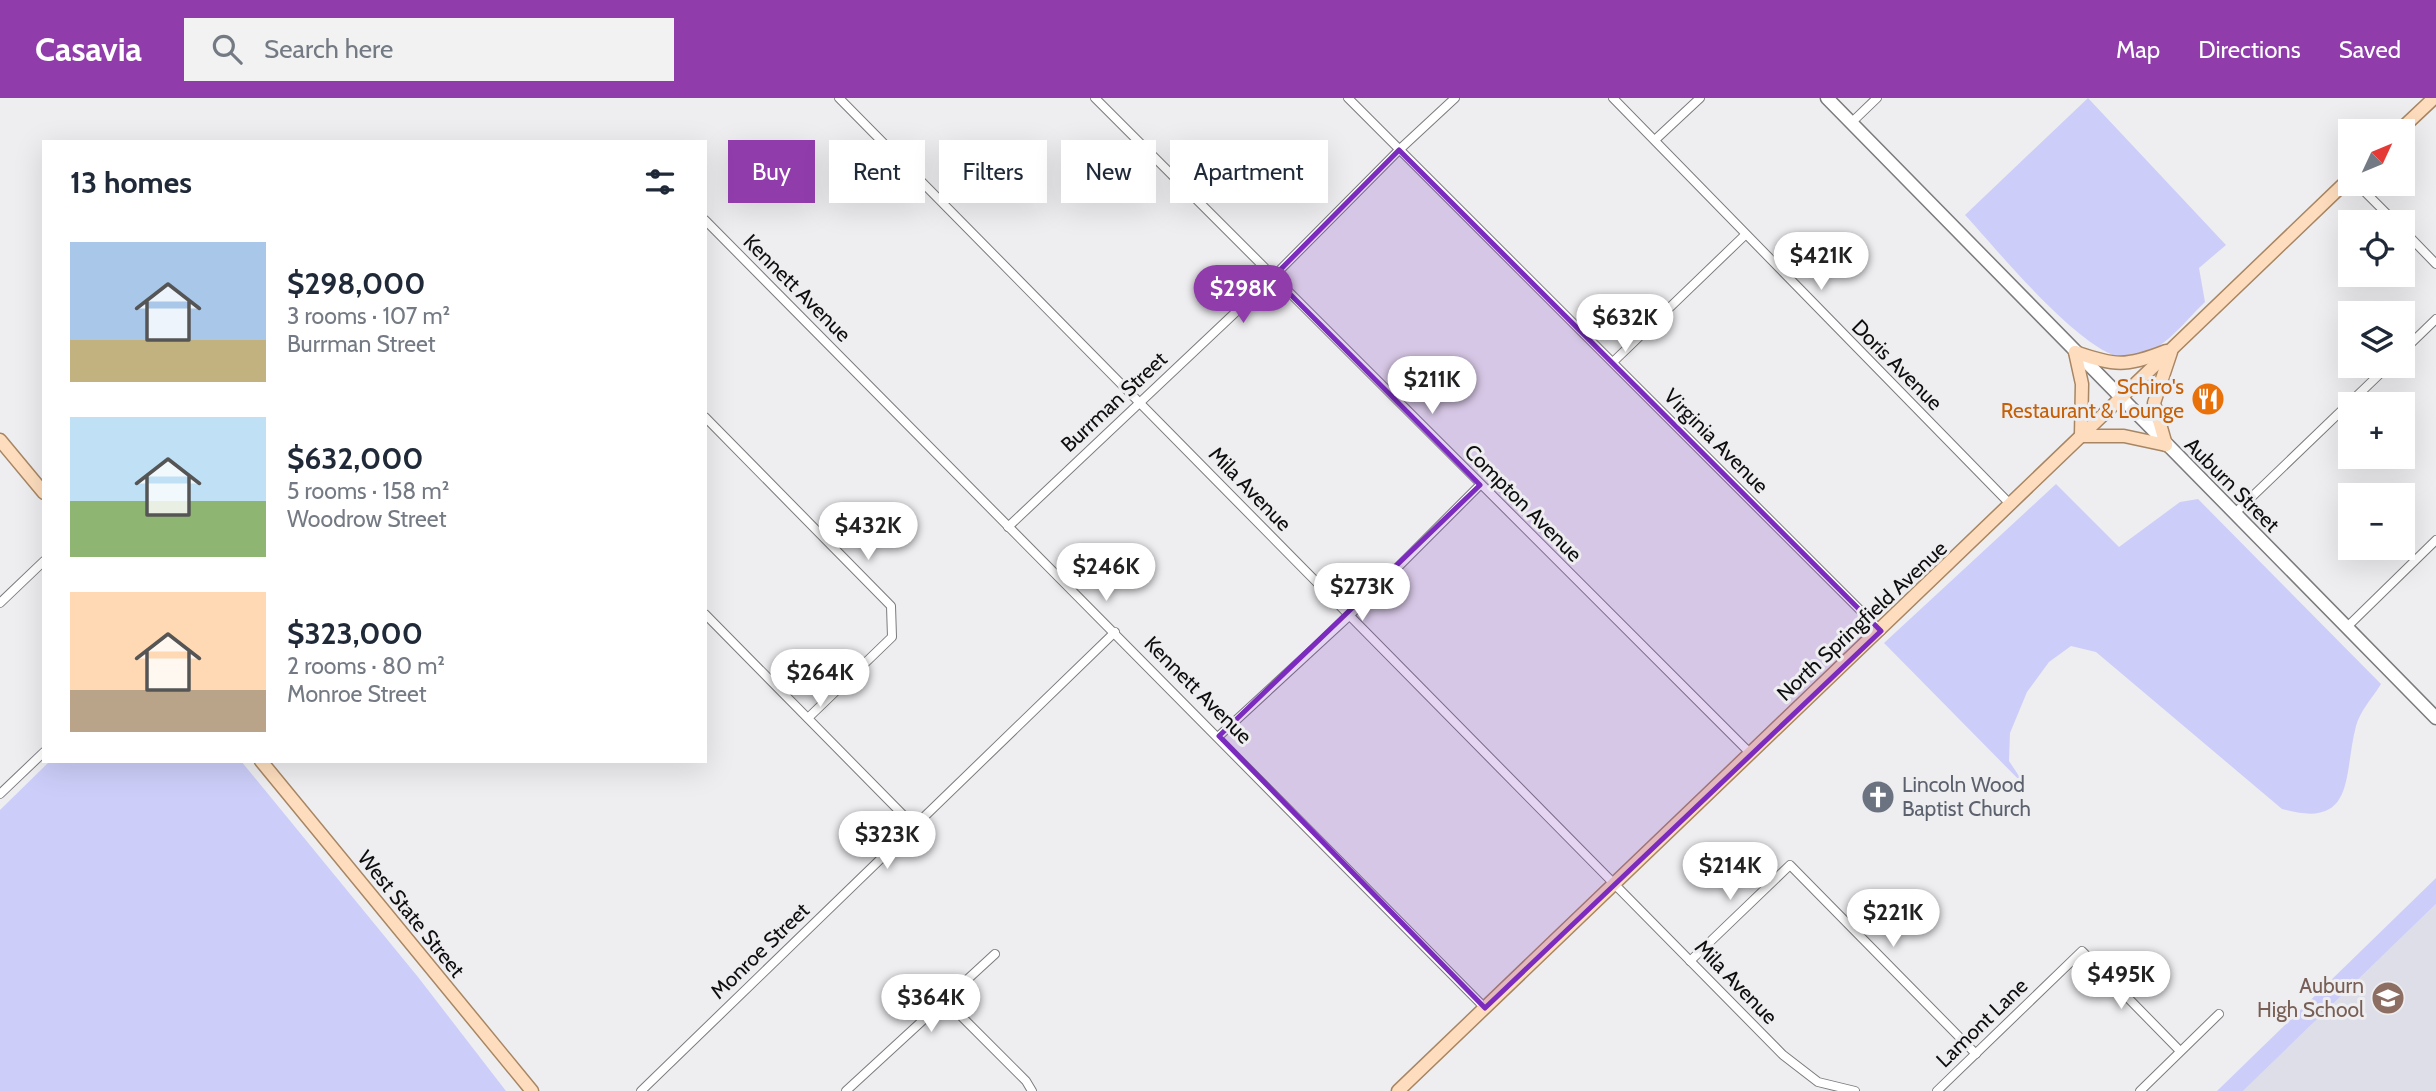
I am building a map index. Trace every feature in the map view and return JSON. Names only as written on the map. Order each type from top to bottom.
[{"type":"main road","name":"Auburn Street","points":[[1827,98],[2436,718]]},
{"type":"main road","points":[[2412,119],[2434,98]]},
{"type":"main road","name":"North Springfield Avenue","points":[[1398,1091],[1881,631],[2338,190]]},
{"type":"main road","points":[[2075,352],[2106,363],[2127,365],[2173,348]]},
{"type":"main road","points":[[2075,352],[2082,384],[2081,436],[2124,436],[2166,445],[2154,403],[2173,348]]},
{"type":"main road","points":[[0,440],[42,492]]},
{"type":"main road","name":"West State Street","points":[[263,763],[532,1091]]},
{"type":"street","name":"Mila Avenue","points":[[839,98],[1783,1055],[1818,1082],[1855,1091]]},
{"type":"street","name":"Compton Avenue","points":[[1095,98],[1750,753]]},
{"type":"street","name":"Virginia Avenue","points":[[1348,98],[1881,631]]},
{"type":"street","name":"Burrman Street","points":[[1008,527],[1273,277],[1399,150],[1455,98]]},
{"type":"street","name":"Doris Avenue","points":[[1613,98],[2011,505]]},
{"type":"street","points":[[1656,139],[1700,98]]},
{"type":"street","points":[[1851,123],[1877,98]]},
{"type":"street","points":[[2369,196],[2383,210]]},
{"type":"street","name":"Kennett Avenue","points":[[707,222],[1485,1007]]},
{"type":"street","points":[[1613,362],[1745,235]]},
{"type":"street","points":[[2415,242],[2436,264]]},
{"type":"street","points":[[2415,339],[2436,319]]},
{"type":"street","points":[[2234,514],[2376,378]]},
{"type":"street","points":[[707,419],[891,606],[892,637],[808,718]]},
{"type":"street","points":[[1219,736],[1349,616],[1480,485]]},
{"type":"street","points":[[2347,627],[2436,540]]},
{"type":"street","points":[[0,603],[42,563]]},
{"type":"street","points":[[707,616],[913,825]]},
{"type":"street","name":"Monroe Street","points":[[641,1091],[1115,632]]},
{"type":"street","points":[[0,794],[42,754]]},
{"type":"street","points":[[1690,961],[1790,865],[1976,1054]]},
{"type":"street","name":"Lamont Lane","points":[[1937,1091],[2082,951],[2180,1051]]},
{"type":"street","points":[[846,1091],[995,954]]},
{"type":"street","points":[[946,1001],[1026,1081],[1032,1091]]},
{"type":"street","points":[[2140,1091],[2218,1014]]},
{"type":"highlighted area","points":[[1399,150],[1881,631],[1485,1008],[1219,736],[1480,485],[1273,277]]},
{"type":"shaded area","points":[[2088,98],[2226,245],[2199,268],[2205,302],[2160,345],[2150,352],[2128,358],[2110,354],[2066,322],[1965,215]]},
{"type":"shaded area","points":[[2056,484],[2119,547],[2180,502],[2198,499],[2381,684],[2358,720],[2346,780],[2335,805],[2323,812],[2306,814],[2282,809],[2096,652],[2071,646],[2049,662],[2027,692],[2010,733],[2009,761],[2027,788],[1884,643]]},
{"type":"shaded area","points":[[48,763],[243,763],[418,977],[506,1091],[0,1091],[0,810]]},
{"type":"shaded area","points":[[2436,878],[2436,904],[2243,1091],[2217,1091]]},
{"type":"shaded area","name":"Auburn High School","points":[[2436,904],[2436,1091],[2243,1091]]},
{"type":"place","name":"Schiro's Restaurant & Lounge","points":[[2208,399]]},
{"type":"place","name":"Lincoln Wood Baptist Church","points":[[1878,797]]},
{"type":"place","name":"Auburn High School","points":[[2388,998]]}]
